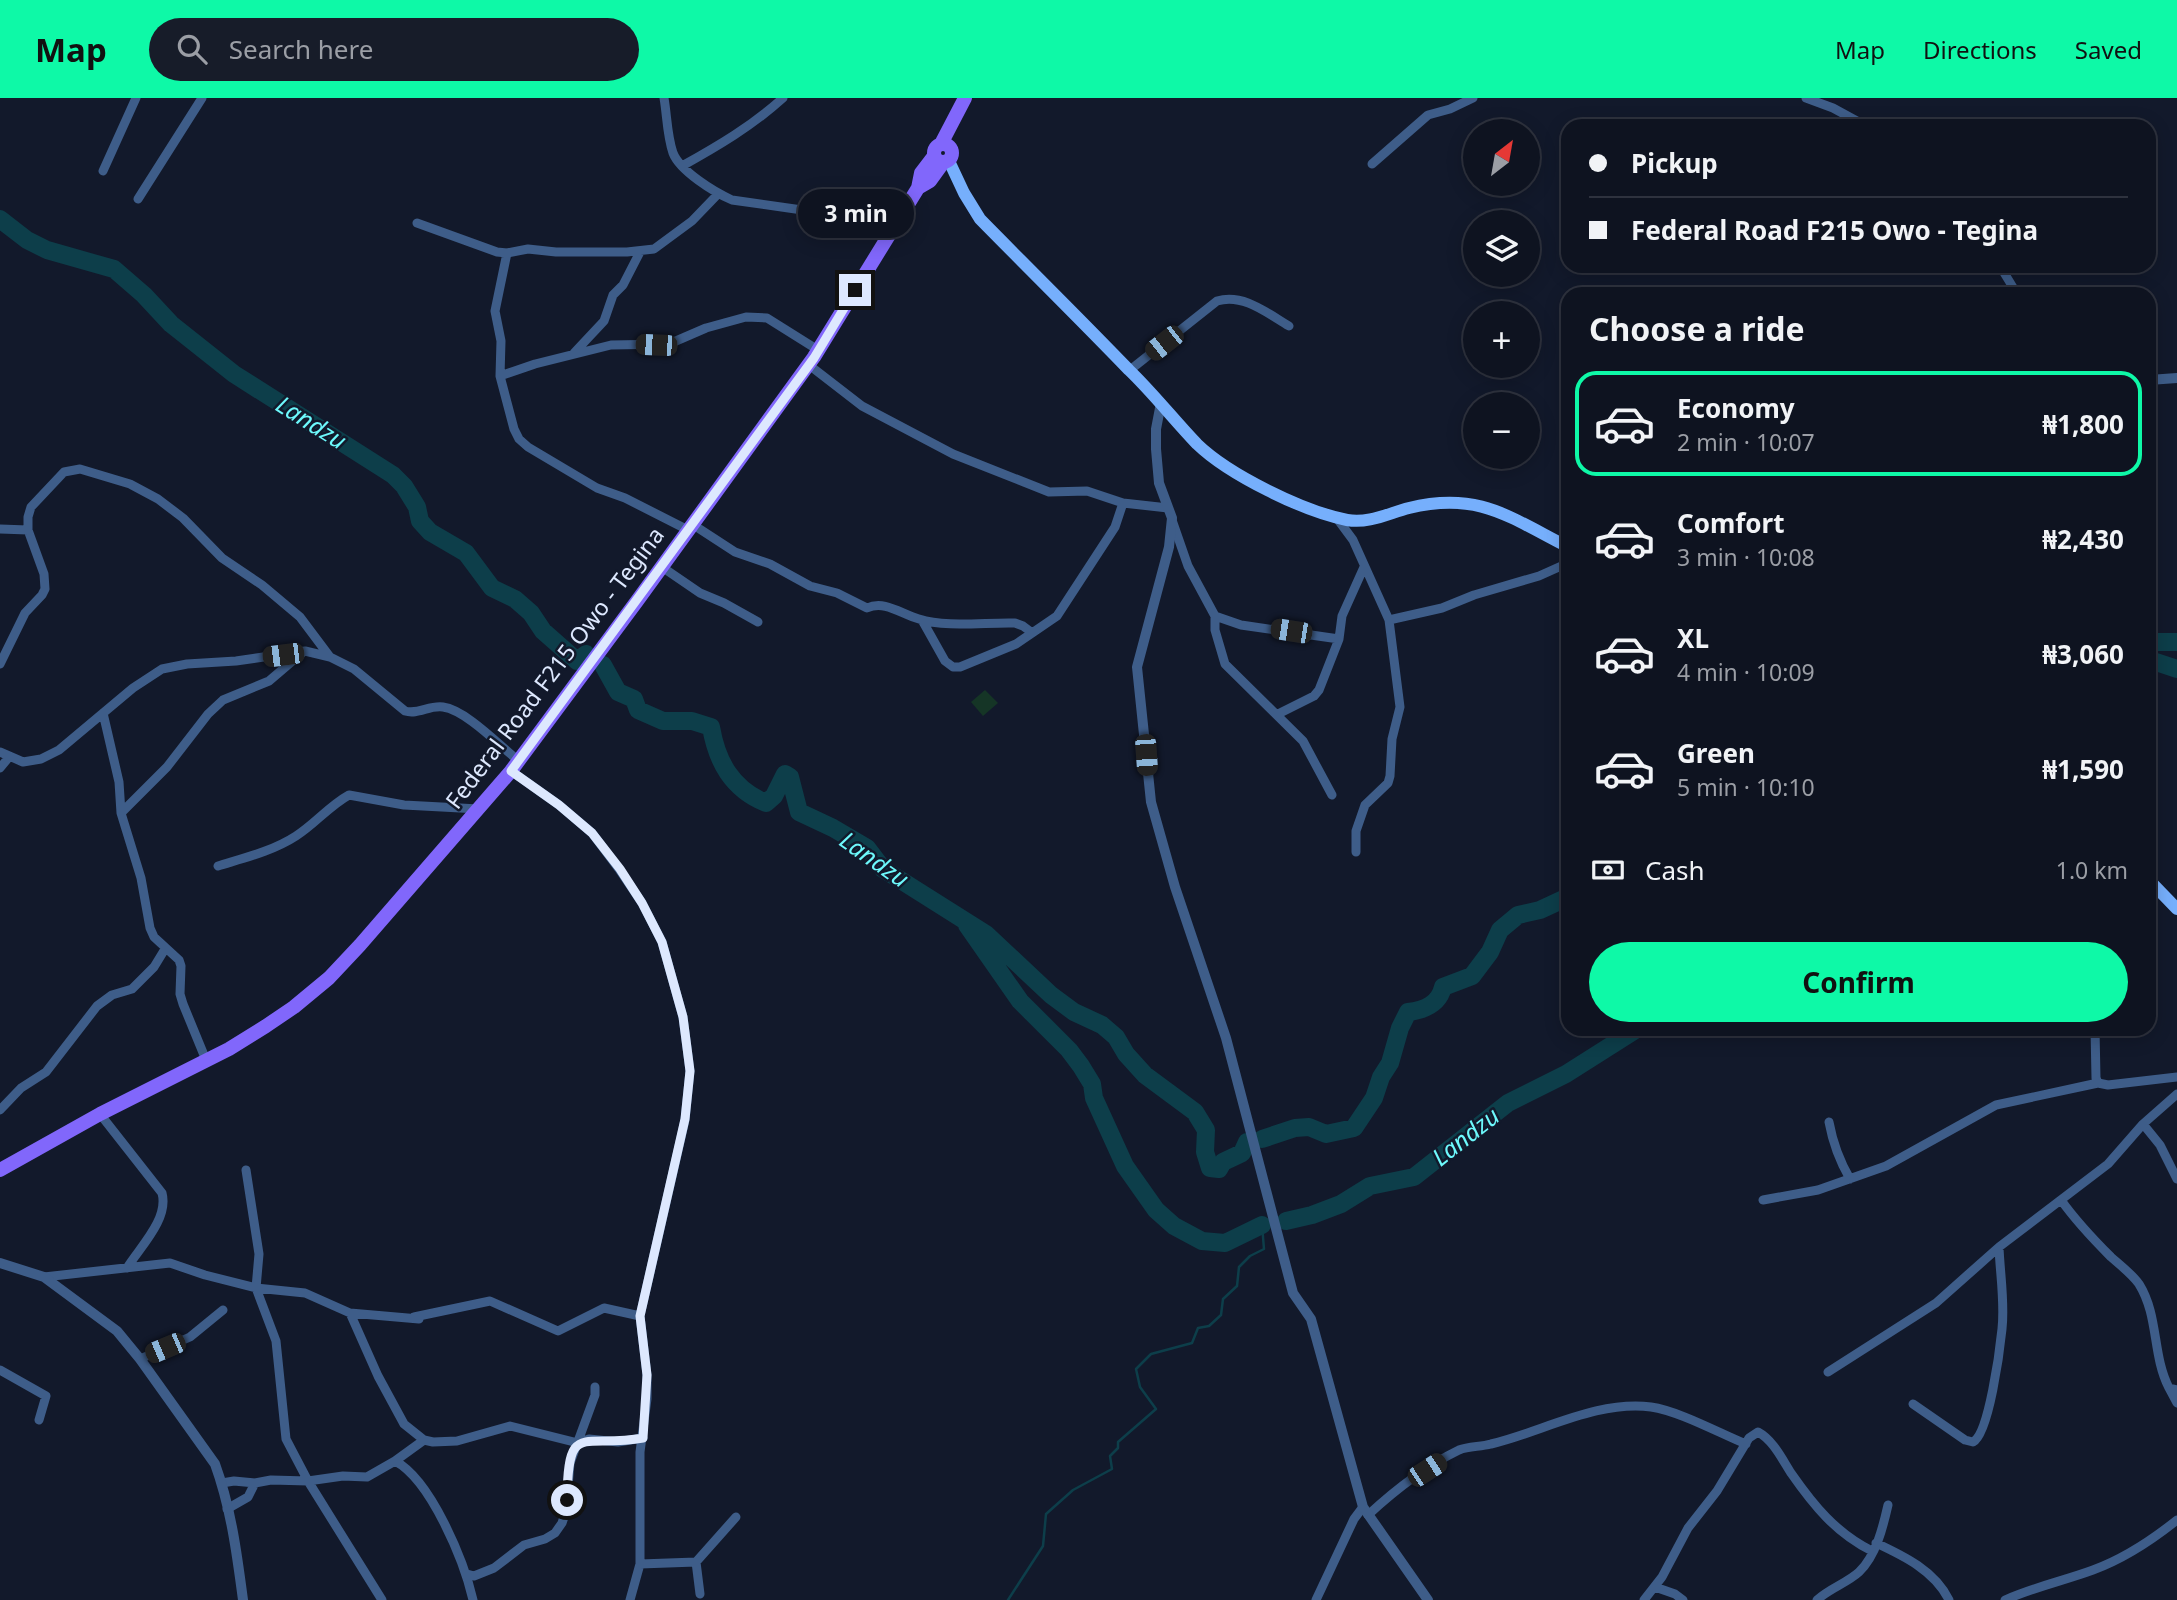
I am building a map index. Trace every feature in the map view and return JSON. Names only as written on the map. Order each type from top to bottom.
[{"type":"main road","points":[[963,103],[949,126],[944,155],[980,219],[1130,370],[1198,445],[1222,463],[1257,484],[1336,517],[1351,520],[1378,518],[1409,508],[1463,502],[1490,508],[1561,544]]},
{"type":"main road","name":"Federal Road F215 Owo - Tegina","points":[[2,1165],[229,1049],[276,1020],[329,978],[515,766],[809,365],[918,188],[920,173],[944,155]]},
{"type":"main road","points":[[2156,887],[2177,909]]},
{"type":"street","points":[[103,171],[136,98]]},
{"type":"street","points":[[138,199],[202,98]]},
{"type":"street","points":[[664,98],[672,150],[682,166],[719,194],[732,200],[823,213],[894,229]]},
{"type":"street","points":[[682,166],[738,133],[783,98]]},
{"type":"street","points":[[1372,164],[1428,115],[1450,109],[1473,98]]},
{"type":"street","points":[[1806,98],[1854,119]]},
{"type":"street","points":[[417,223],[497,252],[528,249],[556,252],[640,252],[669,240],[719,194]]},
{"type":"street","points":[[574,353],[604,321],[612,295],[623,285],[640,252]]},
{"type":"street","points":[[507,253],[495,310],[501,341],[500,376],[514,429],[527,447],[597,488],[690,527],[735,552],[778,568],[810,586],[837,593],[867,608],[880,604],[922,620],[1015,623],[1031,632]]},
{"type":"street","points":[[1130,370],[1223,299],[1247,302],[1289,326]]},
{"type":"street","points":[[500,376],[574,353],[611,345],[669,344],[731,320],[762,317],[818,351]]},
{"type":"street","points":[[809,365],[862,406],[953,454],[1049,492],[1087,491],[1123,503],[1170,513]]},
{"type":"street","points":[[2156,380],[2177,378]]},
{"type":"street","points":[[1161,403],[1156,429],[1159,483],[1188,566],[1215,616],[1215,630],[1225,664],[1303,741],[1332,795]]},
{"type":"street","points":[[0,664],[25,613],[45,589],[44,574],[28,530],[31,507],[64,472],[80,469],[130,484],[158,499],[183,518],[222,558],[262,585],[300,617],[330,657]]},
{"type":"street","points":[[922,620],[945,662],[953,667],[1016,645],[1031,632],[1051,622],[1073,594],[1115,527],[1123,503]]},
{"type":"street","points":[[1170,513],[1169,547],[1137,667],[1151,802],[1175,887],[1226,1038],[1293,1293],[1311,1319],[1365,1511],[1428,1600]]},
{"type":"street","points":[[1336,517],[1353,540],[1389,620],[1400,707],[1392,739],[1388,783],[1365,805],[1356,831],[1356,852]]},
{"type":"street","points":[[0,529],[28,530]]},
{"type":"street","points":[[1389,620],[1415,616],[1474,595],[1518,584],[1561,566]]},
{"type":"street","points":[[662,567],[700,593],[758,622]]},
{"type":"street","points":[[1278,714],[1314,696],[1319,690],[1339,639],[1342,616],[1364,567]]},
{"type":"street","points":[[1215,616],[1241,625],[1339,639]]},
{"type":"street","points":[[121,813],[167,767],[208,714],[223,700],[269,681],[305,651]]},
{"type":"street","points":[[0,768],[4,755],[23,762],[41,759],[59,750],[133,688],[162,669],[305,651],[330,657],[354,669],[405,711],[413,714],[441,706],[458,712],[592,833],[620,869],[642,903],[662,942],[683,1017],[690,1071],[684,1129],[640,1316],[647,1375],[640,1474],[640,1564],[630,1600]]},
{"type":"street","points":[[103,713],[119,782],[121,813],[141,878],[150,928],[154,937],[179,960],[181,997],[206,1060]]},
{"type":"street","points":[[218,866],[288,840],[349,795],[404,805],[479,809]]},
{"type":"street","points":[[0,1110],[21,1088],[46,1072],[97,1006],[112,995],[132,989],[154,967],[164,948]]},
{"type":"street","points":[[2095,1036],[2098,1083]]},
{"type":"street","points":[[1763,1200],[1818,1190],[1905,1157],[1996,1105],[2098,1083],[2108,1085],[2177,1077]]},
{"type":"street","points":[[1828,1372],[1936,1303],[1999,1247],[2115,1158],[2143,1124],[2177,1094]]},
{"type":"street","points":[[100,1114],[164,1199],[160,1217],[127,1268]]},
{"type":"street","points":[[1829,1122],[1836,1152],[1850,1179]]},
{"type":"street","points":[[2143,1124],[2160,1145],[2177,1179]]},
{"type":"street","points":[[246,1170],[259,1254],[256,1287],[276,1341],[286,1439],[308,1481],[382,1600]]},
{"type":"street","points":[[2061,1200],[2078,1224],[2139,1284],[2155,1327],[2159,1362],[2177,1403]]},
{"type":"street","points":[[1913,1404],[1965,1440],[1973,1442],[1980,1437],[1990,1404],[2002,1328],[1999,1247]]},
{"type":"street","points":[[0,1263],[44,1277],[117,1331],[140,1359],[215,1464],[228,1509],[243,1600]]},
{"type":"street","points":[[44,1277],[170,1264],[256,1287],[305,1293],[349,1313],[417,1318],[490,1301],[558,1331],[604,1308],[640,1316]]},
{"type":"street","points":[[140,1359],[190,1337],[223,1310]]},
{"type":"street","points":[[349,1313],[404,1424],[424,1440],[457,1441],[510,1426],[578,1443]]},
{"type":"street","points":[[0,1370],[46,1395],[40,1420]]},
{"type":"street","points":[[578,1443],[595,1387]]},
{"type":"street","points":[[1316,1600],[1324,1595],[1338,1550],[1354,1519],[1461,1449],[1488,1445],[1587,1414],[1627,1405],[1667,1411],[1746,1444]]},
{"type":"street","points":[[1644,1600],[1746,1444],[1754,1433],[1762,1433],[1817,1509],[1840,1532],[1904,1557],[1933,1577],[1949,1600]]},
{"type":"street","points":[[467,1574],[482,1574],[524,1545],[555,1533],[566,1511],[570,1463],[573,1448],[578,1443],[589,1439],[618,1442],[643,1438]]},
{"type":"street","points":[[222,1483],[367,1477],[424,1440]]},
{"type":"street","points":[[395,1461],[414,1476],[428,1497],[458,1551],[473,1600]]},
{"type":"street","points":[[228,1509],[248,1497],[255,1483]]},
{"type":"street","points":[[1817,1600],[1831,1588],[1859,1572],[1885,1522],[1888,1505]]},
{"type":"street","points":[[640,1564],[696,1562],[736,1517]]},
{"type":"street","points":[[2005,1600],[2032,1588],[2057,1583],[2096,1569],[2126,1555],[2177,1520]]},
{"type":"street","points":[[696,1562],[700,1594]]},
{"type":"street","points":[[1655,1587],[1683,1600]]},
{"type":"green space","points":[[985,690],[998,703],[983,716],[971,702]]},
{"type":"waterway","name":"Landzu","points":[[0,219],[27,240],[47,250],[114,269],[144,295],[171,324],[234,374],[393,475],[404,486],[417,507],[420,521],[430,532],[466,553],[492,588],[515,599],[531,613],[543,631],[577,661],[586,654]]},
{"type":"waterway","name":"Landzu","points":[[2156,642],[2177,642]]},
{"type":"waterway","name":"Landzu","points":[[2156,662],[2177,669]]},
{"type":"waterway","name":"Landzu","points":[[603,665],[618,692],[634,699],[638,710],[663,721],[692,721],[711,727],[722,763],[744,790],[766,803],[774,796],[785,774],[790,777],[799,812],[867,848],[883,869],[986,934],[1051,995],[1074,1012],[1102,1025],[1116,1037],[1126,1054],[1145,1075],[1195,1112],[1206,1130],[1205,1152],[1210,1168],[1219,1169],[1223,1162],[1242,1153],[1247,1142]]},
{"type":"waterway","name":"Landzu","points":[[1262,1139],[1295,1128],[1309,1127],[1326,1134],[1354,1128],[1374,1098],[1408,1012],[1430,1005],[1438,998],[1443,987],[1472,976],[1490,952],[1500,930],[1518,915],[1540,910],[1561,900]]},
{"type":"waterway","name":"Landzu","points":[[967,925],[1020,1001],[1069,1050],[1081,1066],[1092,1084],[1094,1098],[1125,1166],[1156,1210],[1174,1226],[1202,1241],[1225,1243],[1262,1225]]},
{"type":"waterway","name":"Landzu","points":[[1286,1221],[1341,1204],[1370,1186],[1414,1177],[1508,1103],[1566,1074],[1626,1036]]},
{"type":"waterway","points":[[1008,1600],[1043,1546],[1046,1514],[1073,1490],[1112,1469],[1110,1456],[1118,1448],[1118,1442],[1156,1409],[1140,1387],[1136,1369],[1151,1354],[1192,1343],[1198,1328],[1209,1326],[1221,1315],[1223,1299],[1237,1286],[1239,1267],[1250,1256],[1264,1249],[1262,1225]]},
{"type":"route","points":[[567,1500],[570,1463],[573,1448],[578,1443],[589,1439],[618,1442],[643,1438],[647,1375],[640,1316],[682,1139],[690,1071],[683,1017],[673,978],[662,942],[642,903],[592,833],[559,805],[511,771],[814,358],[855,290]]}]
